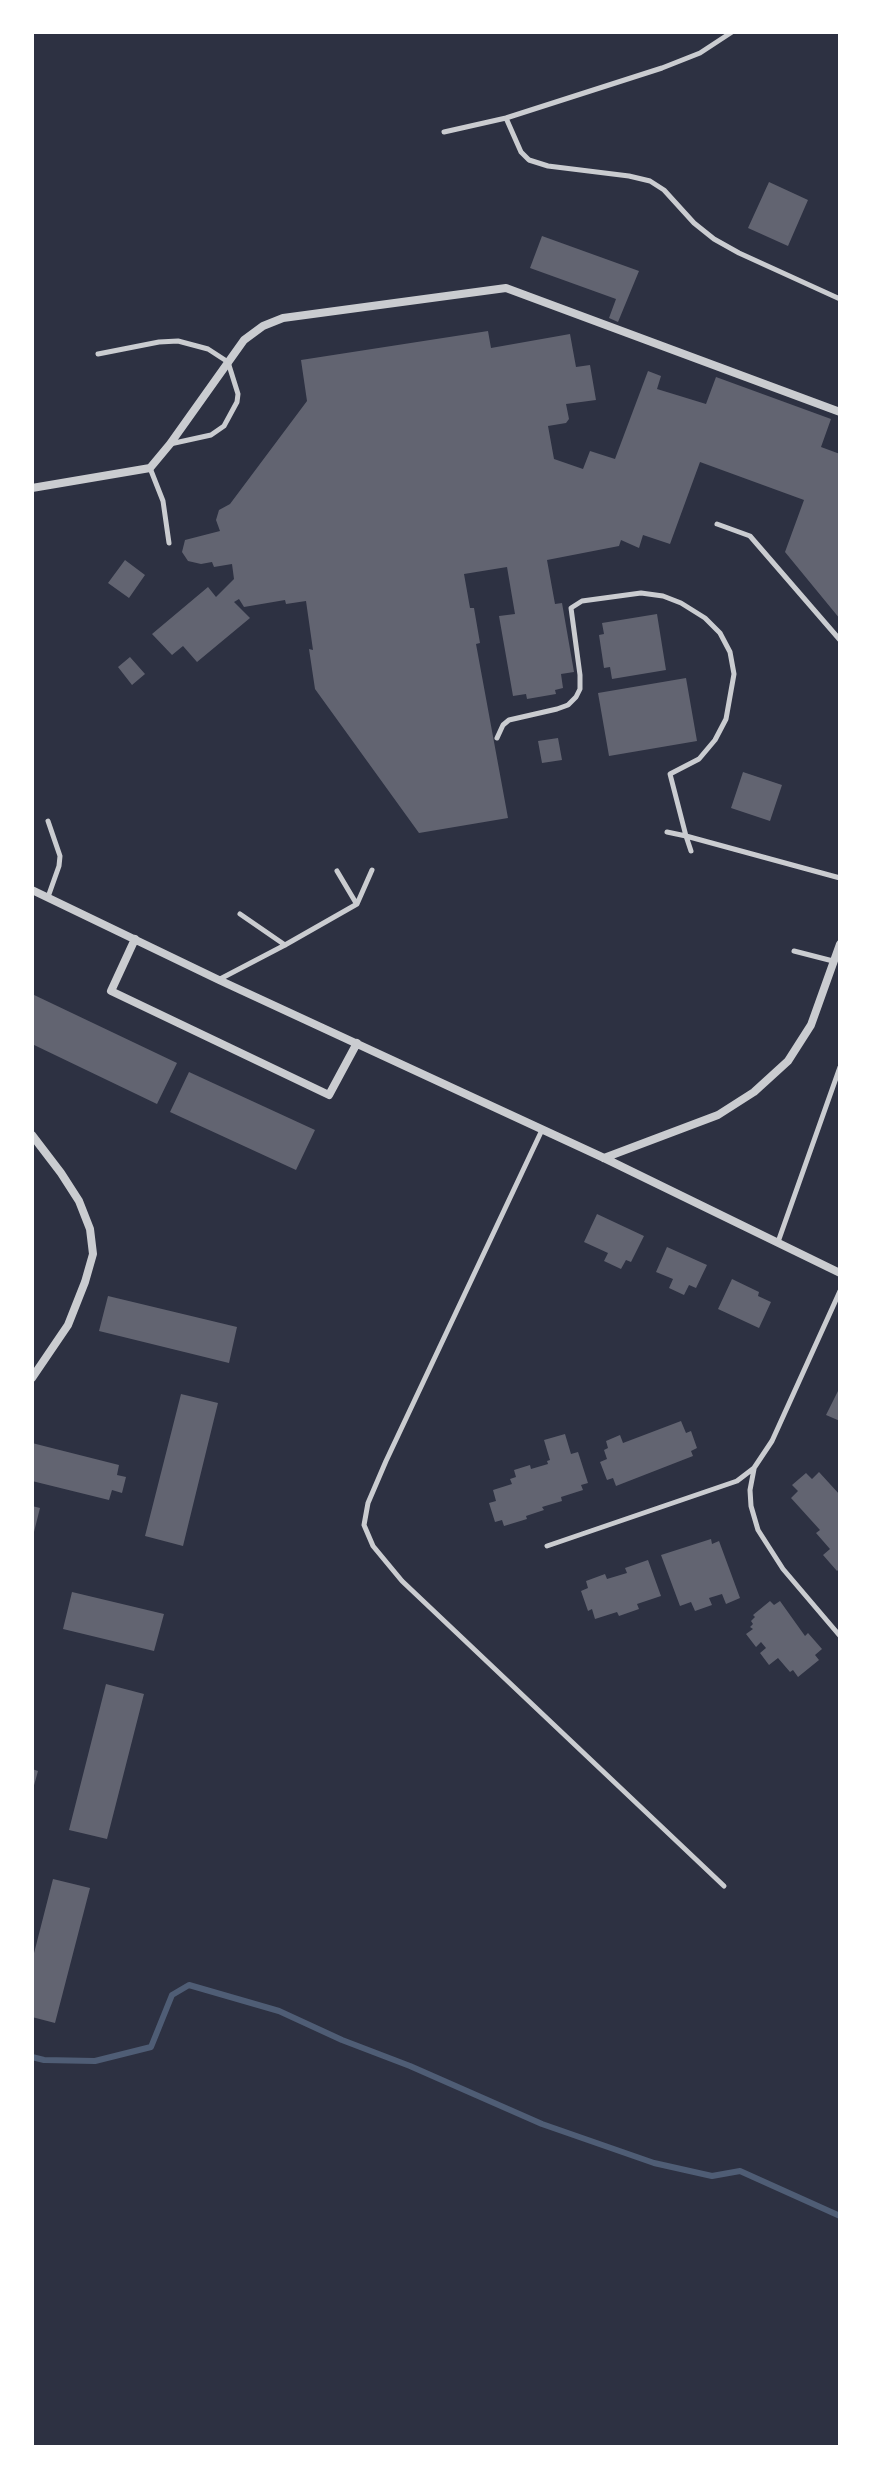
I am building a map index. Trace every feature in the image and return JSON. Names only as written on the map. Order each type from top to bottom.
[{"type":"street","points":[[32,488],[150,468],[253,332],[283,318],[506,288],[840,412]]},
{"type":"street","points":[[32,890],[604,1158],[840,1273]]},
{"type":"street","points":[[135,939],[111,991],[329,1095],[357,1043]]},
{"type":"street","points":[[604,1158],[718,1115],[754,1092],[788,1061],[811,1025],[840,944]]},
{"type":"street","points":[[32,1135],[79,1201],[90,1229],[93,1254],[68,1325],[32,1378]]},
{"type":"lane","points":[[444,132],[506,118],[662,68],[700,53],[732,32]]},
{"type":"lane","points":[[506,118],[521,152],[529,160],[548,166],[650,181],[664,190],[694,223],[714,239],[840,299]]},
{"type":"lane","points":[[98,354],[178,341],[208,349],[228,362],[238,394],[224,426],[211,435],[170,444]]},
{"type":"lane","points":[[150,468],[163,501],[169,543]]},
{"type":"lane","points":[[717,524],[750,536],[840,640]]},
{"type":"lane","points":[[497,738],[509,720],[557,709],[568,705],[576,697],[580,689],[580,675],[571,608],[582,601],[641,593],[663,596],[681,603],[705,618],[720,633],[730,652],[734,674],[726,719],[715,740],[699,759],[670,774],[691,851]]},
{"type":"lane","points":[[48,821],[60,856],[48,898]]},
{"type":"lane","points":[[667,832],[840,878]]},
{"type":"lane","points":[[219,980],[357,904],[372,870]]},
{"type":"lane","points":[[337,871],[357,904]]},
{"type":"lane","points":[[240,914],[285,945]]},
{"type":"lane","points":[[794,951],[834,961]]},
{"type":"lane","points":[[778,1243],[840,1067]]},
{"type":"lane","points":[[542,1129],[386,1461],[368,1503],[364,1525],[373,1546],[402,1581],[724,1886]]},
{"type":"lane","points":[[547,1546],[737,1481],[754,1468],[772,1441],[840,1291]]},
{"type":"lane","points":[[754,1468],[751,1506],[758,1530],[783,1569],[840,1636]]},
{"type":"building","points":[[769,182],[808,200],[788,246],[748,228]]},
{"type":"building","points":[[542,236],[639,271],[618,322],[609,318],[616,299],[530,268]]},
{"type":"building","points":[[488,331],[491,348],[570,334],[576,367],[590,365],[596,400],[566,404],[569,419],[566,423],[548,426],[554,459],[583,469],[590,451],[615,459],[648,371],[661,376],[657,389],[706,404],[716,377],[831,419],[821,447],[840,454],[840,619],[785,552],[804,500],[700,462],[670,544],[643,535],[639,548],[621,540],[619,546],[547,560],[555,604],[562,603],[574,672],[561,674],[563,688],[555,690],[556,694],[527,699],[526,694],[513,696],[499,616],[515,614],[507,567],[464,574],[470,608],[474,608],[480,643],[476,644],[508,818],[419,833],[315,689],[306,601],[286,604],[285,600],[244,607],[239,599],[234,602],[250,618],[197,662],[183,646],[172,655],[152,634],[208,587],[216,597],[234,579],[232,564],[214,567],[212,562],[201,564],[188,561],[182,552],[185,540],[220,531],[216,520],[219,510],[230,504],[307,401],[301,360]]},
{"type":"building","points":[[125,560],[145,575],[129,598],[108,583]]},
{"type":"building","points":[[657,614],[666,670],[612,679],[610,667],[604,668],[599,635],[604,634],[602,623]]},
{"type":"building","points":[[130,657],[145,674],[132,685],[118,667]]},
{"type":"building","points":[[686,678],[697,741],[609,756],[598,693]]},
{"type":"building","points":[[558,738],[562,760],[542,763],[538,741]]},
{"type":"building","points":[[743,772],[782,785],[770,821],[731,808]]},
{"type":"building","points":[[32,994],[177,1063],[157,1104],[32,1044]]},
{"type":"building","points":[[189,1072],[315,1130],[296,1170],[170,1112]]},
{"type":"building","points":[[597,1214],[644,1236],[631,1262],[626,1260],[621,1269],[604,1261],[608,1253],[584,1242]]},
{"type":"building","points":[[667,1247],[707,1265],[696,1288],[689,1285],[684,1295],[669,1288],[673,1279],[656,1272]]},
{"type":"building","points":[[732,1279],[759,1292],[758,1296],[771,1302],[759,1328],[718,1309]]},
{"type":"building","points":[[108,1296],[237,1327],[229,1363],[99,1331]]},
{"type":"building","points":[[840,1387],[840,1421],[826,1415]]},
{"type":"building","points":[[181,1394],[218,1403],[183,1546],[145,1536]]},
{"type":"building","points":[[681,1421],[686,1433],[691,1431],[697,1448],[691,1451],[693,1456],[616,1486],[613,1478],[607,1480],[600,1462],[607,1459],[604,1450],[608,1448],[606,1441],[620,1435],[623,1443]]},
{"type":"building","points":[[565,1434],[571,1454],[578,1452],[588,1483],[581,1485],[583,1490],[561,1497],[562,1501],[542,1507],[544,1510],[526,1516],[527,1519],[504,1526],[502,1520],[495,1522],[489,1503],[496,1501],[493,1490],[512,1484],[510,1479],[516,1477],[514,1470],[548,1464],[550,1460],[544,1440]]},
{"type":"building","points":[[32,1443],[119,1465],[117,1475],[126,1477],[122,1493],[112,1490],[109,1500],[32,1481]]},
{"type":"building","points":[[819,1472],[840,1495],[840,1568],[837,1571],[823,1555],[830,1549],[816,1533],[820,1530],[791,1498],[798,1491],[792,1485],[806,1473],[812,1479]]},
{"type":"building","points":[[32,1506],[40,1508],[33,1536],[32,1536]]},
{"type":"building","points":[[711,1539],[712,1544],[719,1541],[740,1598],[726,1604],[722,1594],[709,1598],[712,1605],[695,1611],[691,1602],[680,1606],[661,1555]]},
{"type":"building","points":[[648,1560],[661,1596],[637,1604],[639,1609],[619,1616],[617,1612],[595,1619],[592,1609],[588,1611],[581,1591],[588,1588],[586,1581],[605,1574],[607,1579],[627,1573],[625,1568]]},
{"type":"building","points":[[72,1592],[164,1614],[154,1651],[63,1629]]},
{"type":"building","points":[[770,1601],[774,1605],[780,1601],[805,1636],[808,1633],[822,1649],[815,1655],[819,1660],[798,1677],[778,1658],[769,1665],[760,1653],[766,1648],[761,1642],[756,1647],[746,1634],[753,1629],[750,1627],[755,1617],[753,1615]]},
{"type":"building","points":[[106,1684],[144,1694],[107,1839],[69,1830]]},
{"type":"building","points":[[32,1769],[38,1771],[33,1789],[32,1788]]},
{"type":"building","points":[[53,1879],[90,1888],[55,2023],[32,2017],[32,1961]]},
{"type":"waterway","points":[[32,2057],[95,2061],[151,2047],[172,1995],[189,1985],[279,2011],[542,2124],[654,2163],[712,2176],[740,2171],[840,2216]]}]
